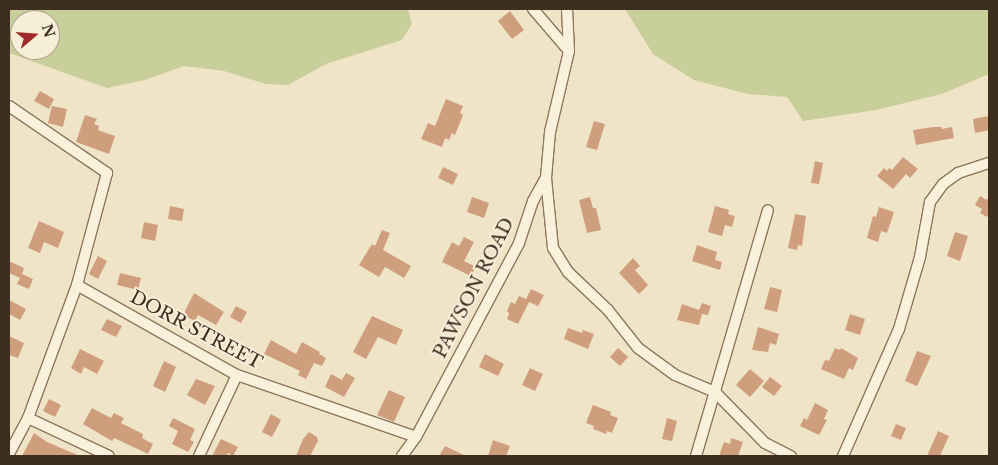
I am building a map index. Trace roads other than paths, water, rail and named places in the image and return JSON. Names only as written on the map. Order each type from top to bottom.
[{"type":"street","points":[[533,9],[569,51]]},
{"type":"street","name":"PAWSON ROAD","points":[[402,456],[416,437],[519,243],[533,201],[546,178],[550,132],[569,51],[568,9]]},
{"type":"street","points":[[9,106],[107,173],[78,285],[28,418],[9,453]]},
{"type":"street","points":[[843,456],[899,329],[920,257],[930,202],[943,184],[958,173],[989,163]]},
{"type":"street","points":[[546,178],[553,248],[568,272],[608,310],[638,348],[675,375],[715,392],[765,443],[791,456]]},
{"type":"street","points":[[696,456],[768,210]]},
{"type":"street","name":"DORR STREET","points":[[78,285],[237,375],[416,437]]},
{"type":"street","points":[[199,456],[237,375]]},
{"type":"street","points":[[28,418],[109,456]]}]
